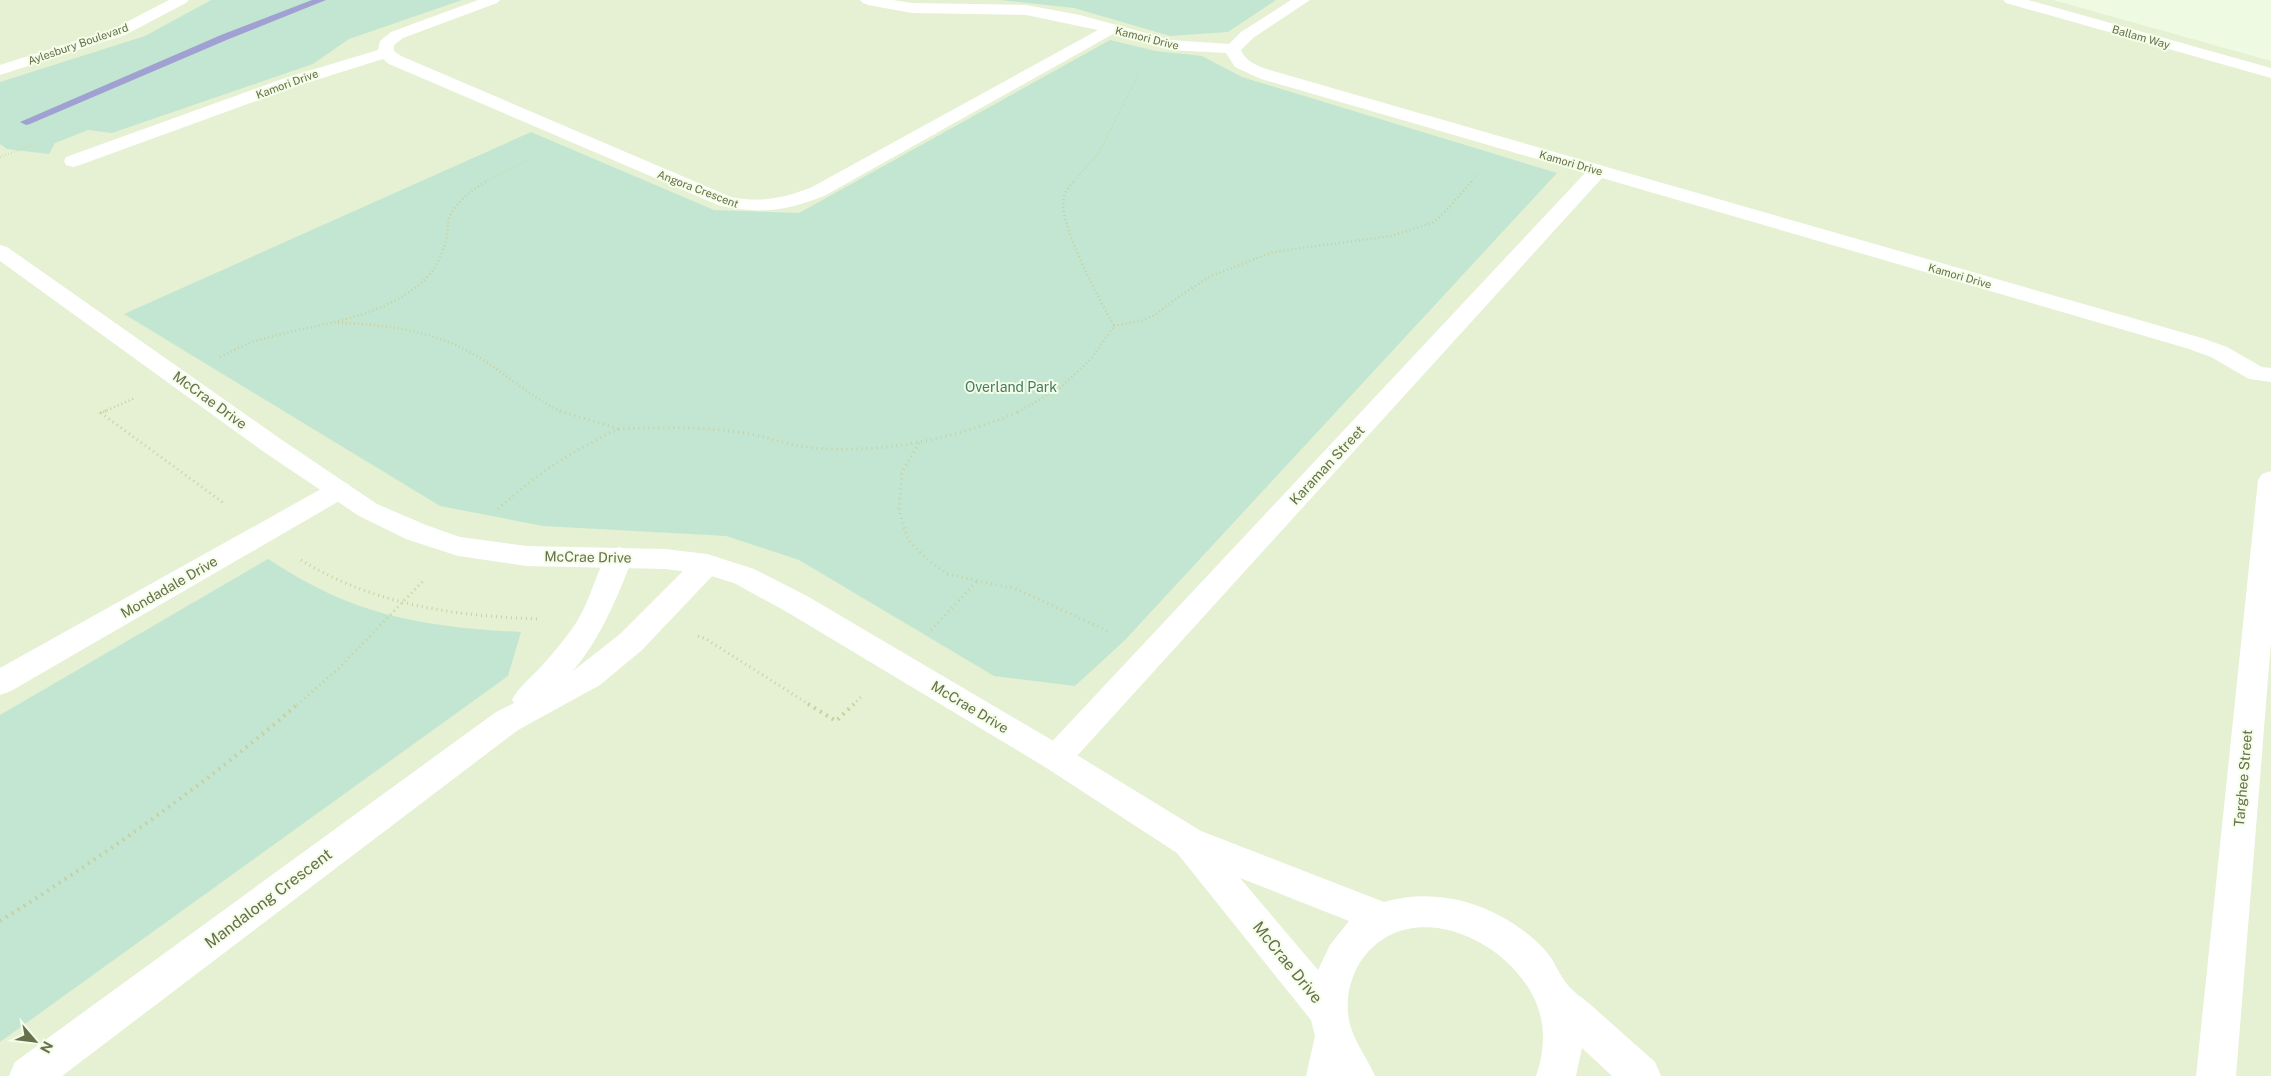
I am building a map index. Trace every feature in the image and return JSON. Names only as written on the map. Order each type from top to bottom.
[{"type":"street","name":"Aylesbury Boulevard","points":[[0,70],[119,32],[181,0]]},
{"type":"street","points":[[386,53],[386,44],[398,35],[492,0]]},
{"type":"street","name":"Kamori Drive","points":[[868,0],[912,8],[1026,10],[1051,14],[1170,45],[1233,49],[1234,56],[1239,62],[1267,74],[2194,343],[2219,352],[2266,379]]},
{"type":"street","points":[[1233,49],[1247,35],[1302,0]]},
{"type":"street","name":"Ballam Way","points":[[2011,0],[2271,73]]},
{"type":"street","name":"Angora Crescent","points":[[386,53],[394,60],[576,139],[725,201],[758,208],[796,201],[819,191],[1112,29]]},
{"type":"street","name":"Kamori Drive","points":[[73,162],[301,79],[386,53]]},
{"type":"street","name":"Karaman Street","points":[[1056,758],[1598,171]]},
{"type":"street","name":"McCrae Drive","points":[[0,252],[368,510],[416,532],[458,546],[527,556],[665,559],[707,564],[744,576],[788,599],[1056,758],[1190,842],[1385,918]]},
{"type":"street","name":"Targhee Street","points":[[2216,1076],[2271,480]]},
{"type":"street","name":"Mondadale Drive","points":[[0,683],[339,490]]},
{"type":"street","name":"Mandalong Crescent","points":[[507,721],[566,662],[593,620],[619,557]]},
{"type":"street","name":"Mandalong Crescent","points":[[28,1076],[507,721],[589,677],[631,642],[707,564]]},
{"type":"street","name":"McCrae Drive","points":[[1190,842],[1332,1025],[1355,1076]]},
{"type":"street","points":[[1326,1076],[1332,1025],[1332,982],[1342,956],[1361,934],[1385,918],[1421,911],[1461,916],[1499,932],[1531,960],[1554,997],[1641,1076]]},
{"type":"street","points":[[1554,997],[1562,1031],[1560,1066],[1556,1076]]},
{"type":"path","points":[[1114,326],[1080,262],[1064,213],[1063,198],[1068,188],[1098,154],[1147,62],[1170,45]]},
{"type":"path","points":[[576,139],[488,180],[465,196],[451,214],[443,251],[433,270],[420,285],[372,311],[334,323],[260,339],[101,413],[315,570],[351,587],[402,602],[457,613],[502,618],[593,620]]},
{"type":"path","points":[[1114,326],[1140,321],[1155,315],[1178,297],[1211,276],[1273,252],[1391,236],[1432,223],[1445,212],[1504,143]]},
{"type":"path","points":[[334,323],[363,323],[428,335],[453,343],[477,356],[519,388],[561,412],[619,429],[715,428],[812,448],[857,449],[920,443],[983,426],[1022,412],[1052,393],[1082,369],[1106,342],[1114,326]]},
{"type":"path","points":[[0,921],[64,881],[172,804],[270,728],[340,667],[458,546],[519,490],[576,450],[619,429]]},
{"type":"path","points":[[920,443],[902,472],[899,510],[908,540],[928,560],[947,574],[1016,589],[1154,653]]},
{"type":"path","points":[[648,624],[679,630],[706,639],[836,720],[942,620],[978,580]]},
{"type":"shaded area","points":[[0,0],[2053,0],[2271,61],[2271,1076],[0,1076]]},
{"type":"green space","points":[[211,0],[462,0],[349,39],[313,64],[112,133],[88,130],[55,143],[49,154],[7,149],[0,144],[0,82],[145,36]]},
{"type":"green space","points":[[1000,0],[1276,0],[1228,32],[1170,36],[1074,8]]},
{"type":"green space","name":"Overland Park","points":[[1110,40],[1156,51],[1202,56],[1242,77],[1557,173],[1125,640],[1075,686],[994,676],[799,560],[726,536],[543,526],[440,506],[124,314],[531,132],[714,210],[799,213]]},
{"type":"green space","points":[[268,559],[338,598],[389,615],[441,625],[521,632],[508,676],[0,1042],[0,715]]},
{"type":"waterway","points":[[26,122],[225,37],[321,0]]}]
